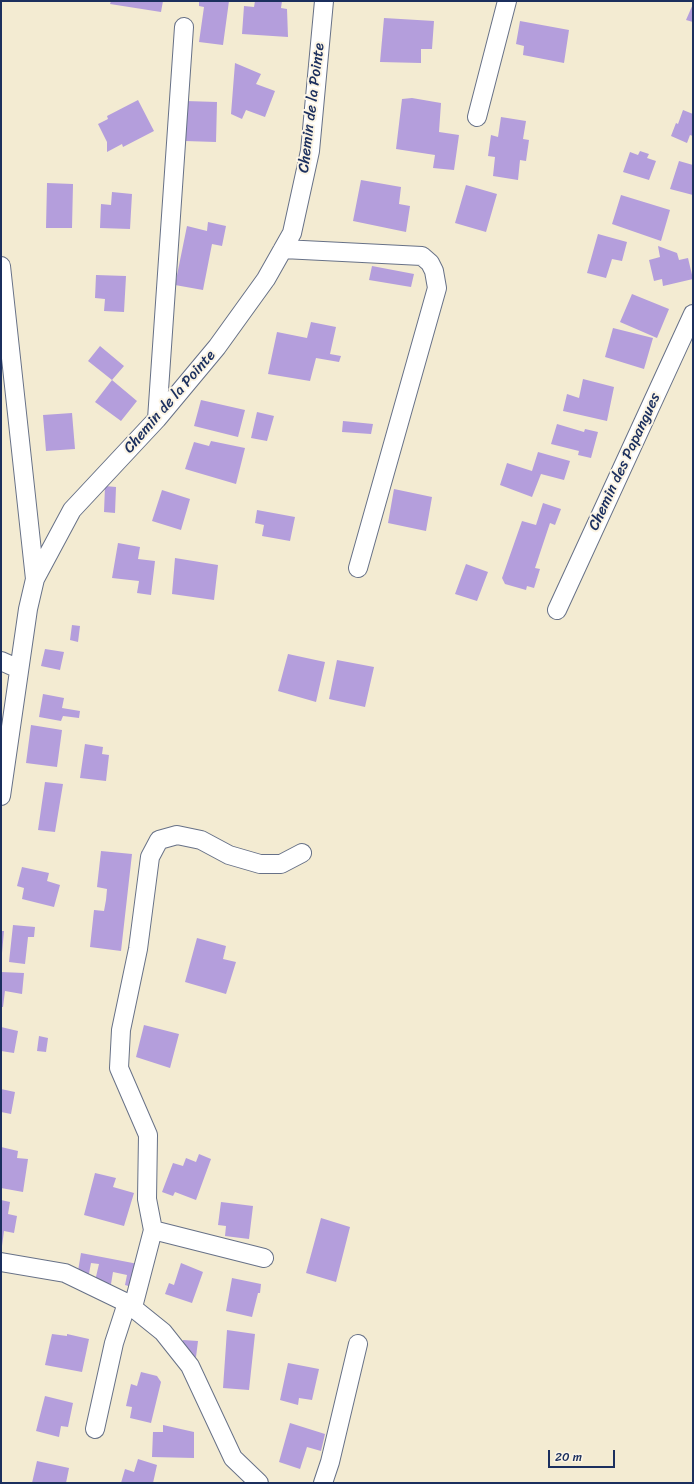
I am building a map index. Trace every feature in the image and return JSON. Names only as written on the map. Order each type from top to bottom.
[{"type":"street","name":"Chemin de la Pointe","points":[[1,796],[28,609],[35,579],[72,510],[157,419],[216,347],[266,279],[292,232],[310,151],[324,1]]},
{"type":"street","points":[[477,117],[507,1]]},
{"type":"street","points":[[157,419],[184,27]]},
{"type":"street","points":[[283,249],[422,256],[430,263],[434,271],[437,288],[358,568]]},
{"type":"street","points":[[1,266],[35,579]]},
{"type":"street","name":"Chemin des Papangues","points":[[557,610],[693,314]]},
{"type":"street","points":[[1,662],[19,670]]},
{"type":"street","points":[[95,1429],[114,1343],[130,1305],[153,1230],[147,1199],[148,1135],[119,1068],[122,1030],[138,949],[150,858],[159,840],[176,835],[201,840],[229,855],[260,864],[281,864],[302,853]]},
{"type":"street","points":[[153,1230],[264,1258]]},
{"type":"street","points":[[1,1262],[65,1273],[130,1305],[163,1332],[190,1366],[233,1458],[259,1483]]},
{"type":"street","points":[[322,1483],[330,1462],[358,1344]]},
{"type":"building","points":[[111,1],[163,1],[161,12],[110,4]]},
{"type":"building","points":[[199,1],[229,1],[223,45],[199,42],[204,7],[199,6]]},
{"type":"building","points":[[255,1],[282,1],[281,8],[287,9],[288,37],[242,34],[244,6],[254,7]]},
{"type":"building","points":[[693,4],[693,22],[686,20]]},
{"type":"building","points":[[384,18],[434,21],[432,49],[421,49],[421,63],[380,62]]},
{"type":"building","points":[[520,21],[569,30],[564,63],[523,55],[524,46],[516,44]]},
{"type":"building","points":[[235,63],[261,74],[256,84],[275,91],[265,117],[246,110],[242,119],[231,114]]},
{"type":"building","points":[[412,98],[441,103],[439,132],[459,135],[454,170],[433,168],[435,155],[396,149],[402,99]]},
{"type":"building","points":[[138,100],[154,131],[123,147],[122,144],[107,152],[107,142],[98,124],[108,119],[107,116]]},
{"type":"building","points":[[186,101],[217,102],[216,142],[185,141]]},
{"type":"building","points":[[683,110],[693,114],[693,136],[690,135],[687,143],[671,136],[676,123],[678,124]]},
{"type":"building","points":[[501,117],[526,121],[523,139],[529,140],[526,161],[520,160],[518,180],[493,176],[495,157],[488,156],[491,135],[498,137]]},
{"type":"building","points":[[640,151],[649,154],[647,158],[656,161],[649,180],[623,172],[630,152],[638,155]]},
{"type":"building","points":[[679,161],[693,165],[693,195],[670,189]]},
{"type":"building","points":[[361,180],[401,187],[399,204],[410,206],[406,232],[353,221]]},
{"type":"building","points":[[47,183],[73,184],[72,228],[46,228]]},
{"type":"building","points":[[466,185],[497,194],[486,232],[455,223]]},
{"type":"building","points":[[112,192],[132,194],[130,229],[100,228],[101,204],[111,205]]},
{"type":"building","points":[[621,195],[670,210],[661,241],[612,224]]},
{"type":"building","points":[[208,222],[226,226],[222,246],[212,244],[203,290],[175,285],[187,226],[207,231]]},
{"type":"building","points":[[598,234],[627,242],[622,261],[612,259],[606,278],[587,273]]},
{"type":"building","points":[[658,246],[677,253],[679,260],[688,258],[693,279],[663,286],[662,279],[654,281],[649,260],[660,257]]},
{"type":"building","points":[[372,266],[414,274],[411,287],[369,280]]},
{"type":"building","points":[[96,275],[126,276],[124,312],[104,311],[105,299],[95,298]]},
{"type":"building","points":[[632,294],[669,309],[657,338],[620,322]]},
{"type":"building","points":[[311,322],[336,327],[330,354],[341,356],[339,362],[316,358],[310,381],[268,374],[277,332],[307,338]]},
{"type":"building","points":[[613,328],[653,338],[644,369],[605,357]]},
{"type":"building","points":[[100,346],[124,366],[112,380],[88,361]]},
{"type":"building","points":[[583,379],[614,387],[607,421],[563,411],[567,394],[579,398]]},
{"type":"building","points":[[112,380],[137,401],[121,421],[95,402]]},
{"type":"building","points":[[201,400],[245,410],[238,437],[194,426]]},
{"type":"building","points":[[257,412],[274,416],[267,441],[251,438]]},
{"type":"building","points":[[72,413],[75,449],[46,451],[43,415]]},
{"type":"building","points":[[343,421],[373,424],[371,434],[342,432]]},
{"type":"building","points":[[557,424],[584,432],[585,429],[598,432],[591,458],[578,455],[579,451],[551,444]]},
{"type":"building","points":[[211,441],[245,448],[236,484],[185,469],[194,442],[209,446]]},
{"type":"building","points":[[538,452],[570,461],[564,480],[541,474],[532,497],[500,485],[507,463],[532,471]]},
{"type":"building","points":[[105,486],[116,487],[115,513],[104,512]]},
{"type":"building","points":[[394,489],[432,497],[426,531],[388,523]]},
{"type":"building","points":[[162,490],[190,499],[181,530],[152,521]]},
{"type":"building","points":[[543,503],[561,509],[555,525],[550,523],[535,568],[540,569],[534,588],[527,586],[526,590],[505,584],[502,578],[522,521],[536,525]]},
{"type":"building","points":[[257,510],[295,517],[290,541],[262,536],[264,525],[255,523]]},
{"type":"building","points":[[118,543],[140,547],[138,559],[155,561],[151,595],[137,593],[139,581],[112,578]]},
{"type":"building","points":[[175,558],[218,565],[214,600],[172,594]]},
{"type":"building","points":[[466,564],[488,572],[477,601],[455,594]]},
{"type":"building","points":[[72,625],[80,626],[78,642],[70,640]]},
{"type":"building","points":[[45,649],[64,652],[60,670],[41,666]]},
{"type":"building","points":[[288,654],[325,662],[316,702],[278,691]]},
{"type":"building","points":[[337,660],[374,667],[365,707],[329,699]]},
{"type":"building","points":[[43,694],[64,698],[62,708],[80,711],[79,718],[63,716],[61,721],[39,717]]},
{"type":"building","points":[[31,725],[62,730],[57,767],[26,763]]},
{"type":"building","points":[[85,744],[103,747],[102,754],[109,755],[106,781],[80,778]]},
{"type":"building","points":[[45,782],[63,784],[55,832],[38,830]]},
{"type":"building","points":[[101,851],[132,854],[121,951],[90,947],[94,910],[104,911],[106,900],[107,889],[97,887]]},
{"type":"building","points":[[22,867],[49,873],[47,881],[60,885],[54,907],[22,899],[24,888],[17,886]]},
{"type":"building","points":[[13,925],[35,927],[34,937],[28,937],[25,964],[9,962]]},
{"type":"building","points":[[1,931],[4,931],[2,953],[1,953]]},
{"type":"building","points":[[197,938],[226,946],[223,959],[236,962],[226,994],[185,982]]},
{"type":"building","points":[[1,972],[24,973],[22,994],[5,991],[3,1007],[1,1007]]},
{"type":"building","points":[[144,1025],[179,1034],[170,1068],[136,1057]]},
{"type":"building","points":[[1,1027],[18,1031],[14,1053],[1,1051]]},
{"type":"building","points":[[39,1036],[48,1038],[46,1052],[37,1051]]},
{"type":"building","points":[[1,1089],[15,1092],[11,1114],[1,1112]]},
{"type":"building","points":[[1,1147],[18,1151],[17,1158],[28,1159],[23,1192],[1,1188]]},
{"type":"building","points":[[199,1154],[211,1159],[196,1200],[175,1192],[173,1196],[162,1192],[173,1163],[183,1166],[186,1158],[196,1162]]},
{"type":"building","points":[[95,1173],[116,1178],[113,1187],[134,1193],[124,1226],[84,1215]]},
{"type":"building","points":[[1,1200],[10,1202],[8,1214],[17,1216],[14,1233],[4,1231],[2,1246]]},
{"type":"building","points":[[221,1202],[253,1206],[249,1239],[225,1236],[226,1226],[218,1225]]},
{"type":"building","points":[[321,1218],[350,1227],[336,1282],[306,1273]]},
{"type":"building","points":[[81,1253],[138,1264],[132,1287],[125,1285],[127,1275],[113,1272],[111,1284],[95,1281],[99,1264],[91,1263],[88,1279],[77,1277]]},
{"type":"building","points":[[181,1263],[203,1272],[192,1303],[165,1294],[169,1283],[174,1285]]},
{"type":"building","points":[[232,1278],[261,1284],[260,1293],[258,1293],[252,1317],[226,1311]]},
{"type":"building","points":[[227,1330],[255,1334],[249,1390],[223,1388]]},
{"type":"building","points":[[52,1334],[67,1336],[67,1334],[89,1339],[82,1372],[45,1365]]},
{"type":"building","points":[[183,1340],[198,1341],[196,1357],[181,1354]]},
{"type":"building","points":[[288,1363],[319,1369],[312,1400],[299,1398],[298,1405],[280,1400]]},
{"type":"building","points":[[141,1372],[157,1376],[161,1382],[151,1423],[130,1418],[132,1407],[126,1406],[131,1384],[137,1386]]},
{"type":"building","points":[[45,1396],[73,1403],[68,1427],[61,1426],[59,1437],[36,1431]]},
{"type":"building","points":[[290,1423],[325,1434],[321,1451],[307,1447],[300,1469],[279,1462]]},
{"type":"building","points":[[163,1425],[194,1432],[194,1458],[152,1457],[153,1432],[163,1432]]},
{"type":"building","points":[[138,1459],[157,1465],[153,1483],[121,1483],[125,1469],[134,1472]]},
{"type":"building","points":[[37,1461],[69,1468],[66,1483],[32,1483]]}]
